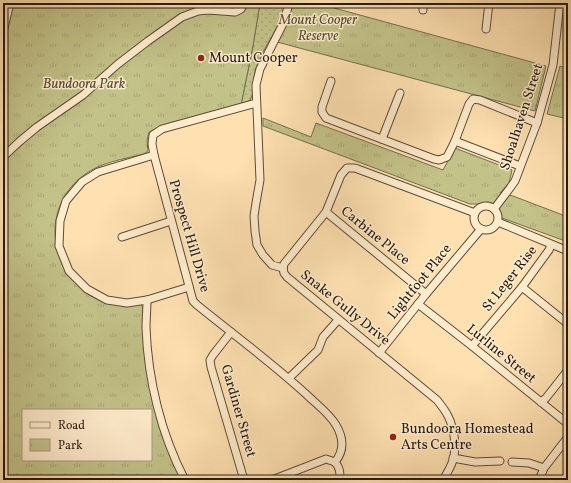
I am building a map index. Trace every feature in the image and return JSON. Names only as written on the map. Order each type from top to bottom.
[{"type":"street","points":[[3,32],[10,3]]},
{"type":"street","points":[[3,157],[37,127],[84,95],[118,64],[182,17],[198,11],[208,10],[235,12],[241,9],[244,3]]},
{"type":"street","name":"Snake Gully Drive","points":[[289,3],[284,22],[260,69],[256,85],[260,180],[254,216],[257,245],[272,265],[283,268],[287,277],[437,400],[442,406],[449,416],[454,433],[453,458],[450,468],[443,480]]},
{"type":"street","points":[[486,29],[489,3]]},
{"type":"street","name":"Shoalhaven Street","points":[[494,209],[512,185],[537,122],[553,65],[560,3]]},
{"type":"street","points":[[331,81],[321,110],[324,116],[439,160],[447,157],[455,141],[468,104],[473,99],[480,100],[537,122]]},
{"type":"street","points":[[382,139],[400,93]]},
{"type":"street","name":"Prospect Hill Drive","points":[[256,103],[162,129],[153,135],[152,144],[154,155],[193,300],[196,305],[289,378],[329,415],[340,434],[342,446],[340,455],[335,462]]},
{"type":"street","points":[[455,141],[520,166]]},
{"type":"street","points":[[154,155],[98,172],[82,182],[66,201],[60,221],[59,246],[69,271],[87,289],[107,300],[127,303],[147,300],[189,287]]},
{"type":"street","points":[[283,268],[285,262],[326,212],[341,175],[347,168],[355,168],[475,213]]},
{"type":"street","points":[[487,206],[494,209],[498,214],[498,222],[492,228],[485,230],[481,229],[474,220],[475,213],[480,207],[487,206]]},
{"type":"street","name":"Carbine Place","points":[[326,212],[426,294]]},
{"type":"street","points":[[122,237],[171,221]]},
{"type":"street","points":[[498,222],[568,251]]},
{"type":"street","name":"Lightfoot Place","points":[[379,353],[481,229]]},
{"type":"street","name":"St Leger Rise","points":[[472,346],[522,287],[551,245]]},
{"type":"street","points":[[522,287],[568,324]]},
{"type":"street","points":[[147,300],[146,327],[149,364],[156,402],[165,432],[186,480]]},
{"type":"street","name":"Lurline Street","points":[[418,304],[568,424]]},
{"type":"street","points":[[289,378],[318,350],[323,337],[338,320]]},
{"type":"street","name":"Gardiner Street","points":[[231,332],[210,360],[244,480]]},
{"type":"street","points":[[541,402],[546,398],[568,370]]},
{"type":"street","points":[[539,480],[544,468],[568,437]]},
{"type":"street","points":[[453,458],[475,462],[500,461]]},
{"type":"street","points":[[272,480],[326,459],[335,462],[338,466],[340,471],[340,480]]},
{"type":"street","points":[[512,462],[529,463],[544,468]]},
{"type":"green space","name":"Bundoora Park","points":[[3,3],[260,3],[241,105],[157,128],[149,132],[147,140],[148,151],[144,154],[105,164],[84,175],[72,186],[63,199],[57,213],[55,228],[56,244],[60,259],[78,285],[96,299],[108,302],[140,304],[143,307],[146,362],[182,480],[3,480]]},
{"type":"green space","points":[[260,3],[286,3],[284,12],[259,59],[254,76],[252,97],[249,101],[241,105],[253,46]]},
{"type":"green space","name":"Mount Cooper Reserve","points":[[292,3],[316,3],[546,66],[535,111],[277,42]]},
{"type":"green space","points":[[560,66],[568,69],[568,119],[547,114]]},
{"type":"green space","points":[[263,118],[311,137],[316,123],[443,170],[455,148],[512,170],[509,183],[500,193],[513,196],[568,217],[568,242],[502,218],[500,211],[488,202],[470,204],[263,126]]},
{"type":"place","name":"Mount Cooper","points":[[201,58]]},
{"type":"place","name":"Bundoora Homestead Arts Centre","points":[[393,437]]}]
